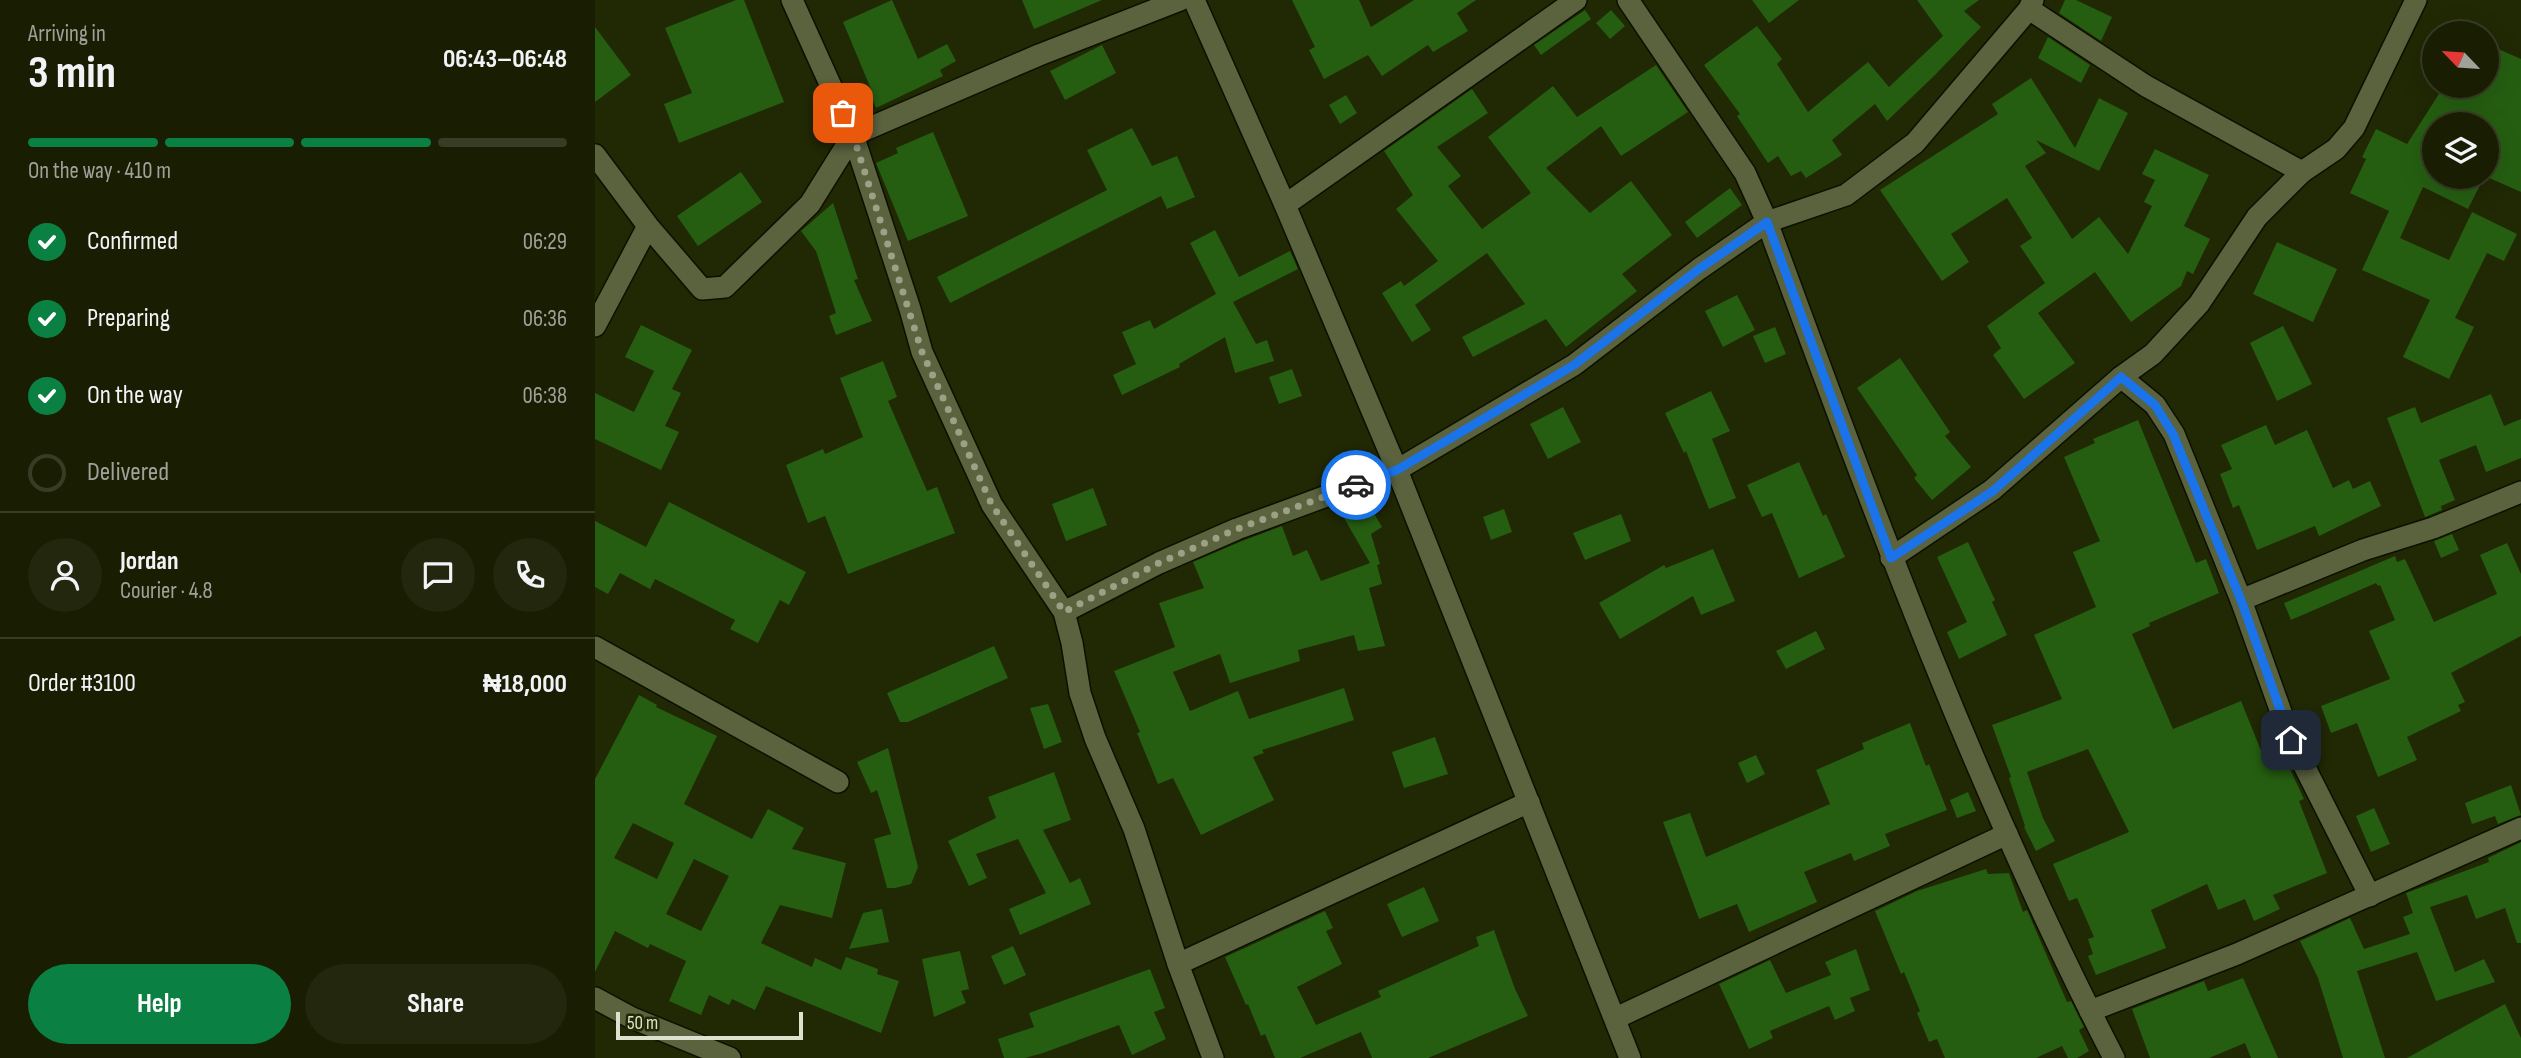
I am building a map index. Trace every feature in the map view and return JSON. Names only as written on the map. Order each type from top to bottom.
[{"type":"street","points":[[792,0],[853,135],[922,352],[992,505],[1064,612],[1080,694],[1095,738],[1134,830],[1178,964],[1213,1058]]},
{"type":"street","points":[[595,155],[648,226],[702,289],[725,287],[810,204],[853,135],[1039,55],[1180,0]]},
{"type":"street","points":[[1194,0],[1285,205],[1397,470],[1630,1058]]},
{"type":"street","points":[[1285,205],[1576,0]]},
{"type":"street","points":[[1628,0],[1745,173],[1767,222],[1891,558],[2007,834],[2114,1058]]},
{"type":"street","points":[[1891,558],[1993,491],[2121,377],[2153,354],[2199,304],[2257,216],[2302,172],[2336,149],[2354,128],[2416,0]]},
{"type":"street","points":[[1064,612],[1159,563],[1226,534],[1397,470],[1574,365],[1699,269],[1767,222],[1846,195],[1915,143],[2031,4],[2146,86],[2302,172]]},
{"type":"street","points":[[595,326],[648,226]]},
{"type":"street","points":[[2121,377],[2155,405],[2173,434],[2241,600],[2291,740],[2370,896]]},
{"type":"street","points":[[2241,600],[2363,550],[2433,528],[2521,492]]},
{"type":"street","points":[[595,647],[838,782]]},
{"type":"street","points":[[1178,964],[1529,802]]},
{"type":"street","points":[[2090,1011],[2237,954],[2521,828]]},
{"type":"street","points":[[1616,1018],[2007,834]]},
{"type":"street","points":[[595,998],[632,1018],[730,1058]]},
{"type":"building","points":[[736,0],[744,0],[784,102],[679,143],[664,104],[692,93],[665,28]]},
{"type":"building","points":[[892,0],[918,59],[947,44],[956,61],[940,70],[943,76],[876,108],[868,90],[871,89],[843,22]]},
{"type":"building","points":[[1022,0],[1102,0],[1034,29]]},
{"type":"building","points":[[1292,0],[1359,0],[1371,27],[1414,0],[1476,0],[1457,13],[1468,31],[1433,52],[1428,45],[1382,76],[1368,55],[1324,79],[1309,50],[1315,47]]},
{"type":"building","points":[[1752,0],[1799,0],[1769,23]]},
{"type":"building","points":[[1917,0],[1979,0],[1964,11],[1981,27],[1887,121],[1875,104],[1832,140],[1842,155],[1806,178],[1801,171],[1791,176],[1778,156],[1768,163],[1737,116],[1740,114],[1704,65],[1757,26],[1782,59],[1777,64],[1808,112],[1868,62],[1889,87],[1943,36]]},
{"type":"building","points":[[2065,0],[2076,0],[2112,17],[2101,41],[2059,13]]},
{"type":"building","points":[[1585,10],[1591,19],[1541,55],[1534,45]]},
{"type":"building","points":[[1611,10],[1625,26],[1610,39],[1596,23]]},
{"type":"building","points":[[595,27],[631,75],[595,102]]},
{"type":"building","points":[[2048,37],[2090,65],[2081,83],[2038,58]]},
{"type":"building","points":[[1102,45],[1116,73],[1065,100],[1050,71]]},
{"type":"building","points":[[2499,49],[2521,59],[2521,192],[2499,182],[2499,112],[2427,112],[2436,98],[2499,98]]},
{"type":"building","points":[[1656,65],[1688,112],[1621,156],[1601,126],[1546,168],[1590,213],[1631,181],[1672,235],[1622,274],[1637,291],[1566,347],[1546,319],[1473,357],[1462,337],[1525,304],[1487,253],[1415,305],[1431,330],[1412,342],[1382,293],[1401,281],[1404,286],[1438,261],[1396,209],[1413,195],[1384,151],[1472,89],[1488,113],[1437,147],[1461,176],[1448,186],[1482,229],[1531,193],[1488,137],[1553,86],[1577,117]]},
{"type":"building","points":[[2031,78],[2075,148],[2099,98],[2128,113],[2099,171],[2036,140],[2046,153],[2025,166],[2072,239],[2099,217],[2128,254],[2152,206],[2144,202],[2155,180],[2142,174],[2155,149],[2209,175],[2184,226],[2210,239],[2193,274],[2187,271],[2181,286],[2131,322],[2095,272],[2038,313],[2075,363],[2024,399],[1993,355],[2001,348],[1987,326],[2045,283],[2020,246],[2032,238],[2007,198],[1951,234],[1969,262],[1942,281],[1880,190],[1998,114],[1992,104]]},
{"type":"building","points":[[1346,95],[1357,113],[1340,124],[1329,105]]},
{"type":"building","points":[[2422,120],[2422,189],[2400,238],[2449,260],[2472,212],[2517,234],[2504,261],[2487,253],[2455,318],[2474,327],[2449,379],[2403,357],[2430,300],[2362,270],[2389,211],[2350,193],[2366,159],[2362,157],[2376,129],[2407,144]]},
{"type":"building","points":[[1132,128],[1152,166],[1177,156],[1195,197],[1167,209],[1161,196],[950,303],[937,277],[1107,190],[1087,150]]},
{"type":"building","points":[[933,132],[968,216],[908,241],[876,163],[898,153],[896,148]]},
{"type":"building","points":[[741,172],[762,202],[698,246],[677,216]]},
{"type":"building","points":[[1730,188],[1742,205],[1697,238],[1685,222]]},
{"type":"building","points":[[2427,189],[2478,189],[2468,209]]},
{"type":"building","points":[[833,203],[858,279],[854,280],[872,321],[836,335],[829,316],[836,313],[816,251],[801,231]]},
{"type":"building","points":[[1215,230],[1239,277],[1290,251],[1298,269],[1233,302],[1256,344],[1267,340],[1274,361],[1235,373],[1225,337],[1179,364],[1180,367],[1122,395],[1113,375],[1136,364],[1122,332],[1150,320],[1154,329],[1216,294],[1190,243]]},
{"type":"building","points":[[2277,242],[2337,269],[2313,322],[2253,294]]},
{"type":"building","points":[[1737,295],[1755,330],[1723,347],[1705,311]]},
{"type":"building","points":[[641,325],[692,350],[672,389],[681,393],[665,426],[679,432],[661,470],[595,439],[595,393],[634,412],[654,371],[625,357]]},
{"type":"building","points":[[2283,326],[2312,384],[2277,401],[2250,343]]},
{"type":"building","points":[[1775,327],[1786,354],[1765,363],[1753,336]]},
{"type":"building","points":[[1900,358],[1950,432],[1945,436],[1971,467],[1932,500],[1914,478],[1917,475],[1857,388]]},
{"type":"building","points":[[883,361],[897,397],[888,401],[927,491],[937,487],[955,533],[848,574],[825,516],[808,523],[786,465],[823,449],[825,454],[863,437],[840,378]]},
{"type":"building","points":[[1292,369],[1302,396],[1279,404],[1269,377]]},
{"type":"building","points":[[1711,391],[1730,431],[1712,439],[1736,498],[1709,509],[1686,451],[1684,453],[1665,413]]},
{"type":"building","points":[[2491,394],[2504,426],[2521,419],[2521,458],[2486,472],[2476,445],[2439,460],[2455,500],[2441,506],[2442,510],[2425,517],[2387,418],[2415,407],[2421,423]]},
{"type":"building","points":[[1563,407],[1581,442],[1548,459],[1530,424]]},
{"type":"building","points":[[2138,420],[2196,563],[2206,559],[2219,593],[2149,623],[2150,626],[2132,634],[2173,729],[2241,701],[2262,753],[2279,746],[2304,799],[2299,801],[2327,873],[2273,895],[2280,909],[2254,921],[2245,899],[2218,910],[2207,884],[2151,910],[2166,948],[2096,975],[2088,956],[2093,954],[2088,939],[2094,937],[2077,898],[2069,901],[2053,864],[2129,832],[2088,749],[2027,772],[2043,818],[2055,841],[2036,851],[2024,827],[2009,778],[2011,777],[1992,725],[2062,699],[2034,635],[2096,607],[2073,552],[2100,541],[2064,457],[2095,443],[2093,439]]},
{"type":"building","points":[[2266,425],[2275,445],[2307,430],[2333,488],[2349,480],[2353,489],[2370,481],[2381,506],[2319,536],[2315,526],[2257,550],[2239,505],[2233,508],[2220,474],[2232,469],[2221,445]]},
{"type":"building","points":[[1799,462],[1845,557],[1799,578],[1772,513],[1762,517],[1747,485]]},
{"type":"building","points":[[1093,488],[1107,525],[1066,541],[1052,504]]},
{"type":"building","points":[[1359,498],[1364,514],[1372,510],[1382,527],[1371,534],[1380,564],[1377,565],[1382,584],[1369,588],[1385,646],[1358,651],[1354,635],[1298,650],[1300,661],[1230,683],[1220,654],[1173,672],[1190,711],[1238,691],[1249,719],[1344,688],[1354,720],[1262,750],[1264,753],[1253,757],[1274,800],[1201,835],[1173,778],[1158,784],[1114,671],[1175,647],[1159,603],[1204,588],[1193,562],[1242,541],[1282,526],[1293,556],[1307,550],[1321,581],[1370,563],[1337,506]]},
{"type":"building","points":[[669,502],[806,572],[789,605],[780,600],[758,643],[730,629],[735,620],[655,579],[650,589],[620,573],[608,594],[595,587],[595,521],[646,547]]},
{"type":"building","points":[[1504,509],[1512,532],[1491,540],[1483,517]]},
{"type":"building","points":[[1621,514],[1631,541],[1585,560],[1573,533]]},
{"type":"building","points":[[2452,534],[2459,550],[2441,558],[2434,541]]},
{"type":"building","points":[[1968,542],[1995,600],[1992,602],[2007,635],[1959,659],[1947,632],[1967,622],[1937,557]]},
{"type":"building","points":[[2507,543],[2521,574],[2521,636],[2451,673],[2465,702],[2458,705],[2461,711],[2407,737],[2417,760],[2378,777],[2357,723],[2331,733],[2321,706],[2390,679],[2369,631],[2395,620],[2380,585],[2376,583],[2291,620],[2284,603],[2395,556],[2397,562],[2405,559],[2434,622],[2497,594],[2480,555]]},
{"type":"building","points":[[1713,549],[1735,601],[1701,615],[1693,596],[1620,639],[1599,603],[1664,565],[1666,568]]},
{"type":"building","points":[[1816,631],[1825,649],[1786,669],[1776,651]]},
{"type":"building","points":[[994,646],[1008,678],[908,722],[900,722],[887,693]]},
{"type":"building","points":[[639,695],[657,705],[656,707],[717,736],[684,804],[752,839],[768,809],[804,828],[792,849],[846,863],[832,918],[780,905],[761,943],[812,967],[815,958],[841,970],[846,957],[878,969],[877,974],[899,981],[881,1033],[766,986],[755,1010],[732,999],[729,1005],[709,995],[701,1015],[669,1001],[686,961],[650,944],[648,948],[615,931],[595,972],[595,779]],"holes":[[[633,823],[674,843],[657,879],[614,858]],[[694,859],[729,876],[701,931],[666,914]]]},
{"type":"building","points":[[1048,704],[1062,742],[1044,749],[1030,708]]},
{"type":"building","points":[[1910,723],[1926,766],[1929,764],[1947,810],[1885,834],[1890,846],[1854,861],[1851,853],[1804,872],[1817,902],[1749,932],[1737,904],[1699,919],[1663,822],[1690,813],[1706,857],[1830,804],[1816,770],[1864,749],[1862,743]]},
{"type":"building","points":[[1435,737],[1448,774],[1404,788],[1392,752]]},
{"type":"building","points":[[888,748],[918,867],[911,884],[895,888],[887,888],[874,839],[891,834],[877,790],[871,793],[857,762]]},
{"type":"building","points":[[1756,755],[1765,774],[1747,783],[1738,763]]},
{"type":"building","points":[[1054,772],[1071,820],[1043,830],[1070,883],[1080,878],[1091,904],[1020,935],[1009,909],[1046,893],[1018,839],[976,854],[987,878],[969,886],[948,841],[996,818],[988,797]]},
{"type":"building","points":[[2511,785],[2521,815],[2498,824],[2495,816],[2472,824],[2465,803]]},
{"type":"building","points":[[1968,792],[1976,811],[1957,818],[1950,800]]},
{"type":"building","points":[[2374,808],[2390,844],[2371,852],[2356,816]]},
{"type":"building","points":[[2521,842],[2521,943],[2517,943],[2505,908],[2476,919],[2467,895],[2430,907],[2455,972],[2484,959],[2495,982],[2436,1001],[2417,952],[2357,971],[2385,1058],[2343,1058],[2318,978],[2300,941],[2350,918],[2364,949],[2410,934],[2403,917],[2413,913],[2406,893],[2489,862],[2488,858]]},
{"type":"building","points":[[1986,869],[1988,874],[2009,873],[2023,912],[2027,910],[2067,1002],[2071,1001],[2084,1027],[2079,1030],[2089,1051],[2077,1058],[2068,1058],[2062,1046],[2036,1058],[1945,1058],[1937,1039],[1929,1042],[1904,972],[1901,974],[1875,911],[1917,891]]},
{"type":"building","points":[[1424,887],[1439,921],[1402,937],[1387,904]]},
{"type":"building","points":[[882,909],[889,942],[849,949],[863,913]]},
{"type":"building","points":[[1325,911],[1333,928],[1326,931],[1342,964],[1297,987],[1316,1025],[1381,997],[1378,991],[1479,946],[1476,937],[1494,930],[1515,989],[1528,1016],[1428,1058],[1372,1058],[1361,1032],[1300,1058],[1275,1058],[1265,1034],[1261,1036],[1225,957]]},
{"type":"building","points":[[1013,946],[1026,975],[1004,985],[991,956]]},
{"type":"building","points":[[1856,949],[1870,990],[1850,998],[1855,1011],[1835,1020],[1829,1006],[1770,1031],[1773,1038],[1749,1049],[1719,984],[1770,960],[1786,993],[1831,975],[1825,962]]},
{"type":"building","points":[[960,951],[969,989],[961,991],[966,1003],[934,1017],[922,959]]},
{"type":"building","points":[[1150,969],[1165,1008],[1154,1012],[1166,1039],[1132,1055],[1119,1025],[1043,1053],[1025,1058],[1004,1058],[998,1039],[1034,1027],[1029,1013]]},
{"type":"building","points":[[2243,978],[2278,1058],[2251,1058],[2245,1043],[2209,1058],[2150,1058],[2132,1009],[2204,981],[2208,991]]},
{"type":"building","points":[[2505,1004],[2521,1038],[2521,1058],[2407,1058]]},
{"type":"way so far","points":[[843,113],[853,135],[922,352],[992,505],[1064,612],[1159,563],[1237,529],[1356,485]]},
{"type":"route","points":[[1356,485],[1397,470],[1574,365],[1699,269],[1767,222],[1891,558],[1993,491],[2121,377],[2155,405],[2173,434],[2241,600],[2291,740]]}]
